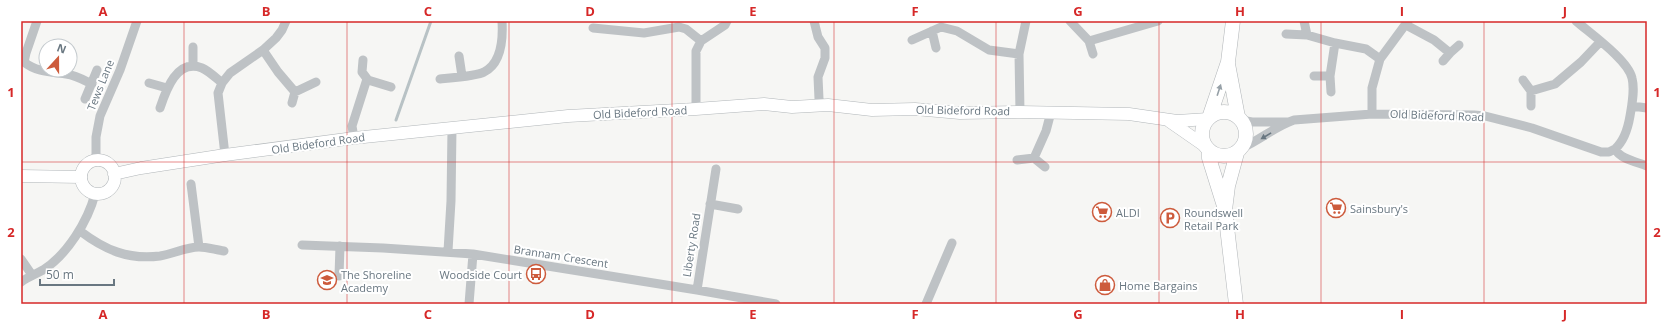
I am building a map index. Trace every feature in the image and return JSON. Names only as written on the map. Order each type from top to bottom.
[{"type":"main road","points":[[1208,119],[1228,62],[1233,21]]},
{"type":"main road","points":[[1225,210],[1228,186],[1240,150],[1246,139],[1246,130],[1240,118],[1228,62]]},
{"type":"main road","points":[[1236,304],[1225,210],[1207,148],[1202,139],[1202,132],[1204,124],[1215,114],[1223,112],[1231,113],[1240,118]]},
{"type":"main road","points":[[1207,148],[1215,155],[1222,157],[1230,156],[1240,150]]},
{"type":"street","points":[[37,21],[24,62],[47,72],[67,74],[92,84]]},
{"type":"street","name":"Tews Lane","points":[[96,160],[96,137],[100,116],[120,70],[137,21]]},
{"type":"street","points":[[225,155],[218,92],[222,82],[230,73],[263,50],[282,30],[286,21]]},
{"type":"street","points":[[440,79],[483,73],[493,65],[498,54],[502,38],[502,21]]},
{"type":"street","points":[[696,109],[696,50],[701,41],[725,25],[727,21]]},
{"type":"street","points":[[814,21],[818,37],[825,48],[825,58],[818,77],[819,99],[821,105]]},
{"type":"street","points":[[1020,112],[1020,54],[1026,21]]},
{"type":"street","points":[[1070,21],[1089,41],[1093,54]]},
{"type":"street","points":[[1089,41],[1158,21]]},
{"type":"street","points":[[1304,21],[1307,35]]},
{"type":"street","points":[[1576,21],[1625,64],[1632,77],[1632,106],[1624,136],[1615,149],[1617,153],[1632,161],[1647,166]]},
{"type":"street","points":[[1372,114],[1372,88],[1380,59],[1407,23],[1434,40],[1450,53]]},
{"type":"street","points":[[593,28],[613,26],[644,33],[679,27],[686,29],[701,41]]},
{"type":"street","points":[[912,40],[940,27],[957,31],[989,50],[1020,54]]},
{"type":"street","points":[[932,31],[936,48]]},
{"type":"street","points":[[1286,34],[1307,35],[1335,43],[1366,49],[1380,59]]},
{"type":"street","points":[[1531,91],[1555,84],[1581,62],[1600,42]]},
{"type":"street","points":[[1331,92],[1330,76],[1335,43]]},
{"type":"street","points":[[1443,61],[1459,45]]},
{"type":"street","points":[[193,47],[193,66]]},
{"type":"street","points":[[263,50],[278,72],[295,92]]},
{"type":"street","points":[[459,56],[462,76]]},
{"type":"street","points":[[363,60],[362,72],[368,80],[391,87]]},
{"type":"street","points":[[160,108],[167,88],[181,69],[193,66],[202,68],[222,82]]},
{"type":"street","points":[[85,99],[97,70]]},
{"type":"street","points":[[1314,76],[1330,76]]},
{"type":"street","points":[[354,138],[352,126],[366,82],[368,80]]},
{"type":"street","points":[[1523,80],[1531,91],[1531,106]]},
{"type":"street","points":[[292,103],[295,92],[316,82]]},
{"type":"street","points":[[149,83],[167,88]]},
{"type":"street","name":"Old Bideford Road","points":[[114,174],[141,168],[225,155],[354,138],[568,116],[764,104],[792,107],[821,105],[872,110],[915,109],[960,113],[1051,112],[1130,114],[1169,121],[1208,119]]},
{"type":"street","points":[[1632,106],[1647,108]]},
{"type":"street","points":[[1034,158],[1046,131],[1051,112]]},
{"type":"street","name":"Old Bideford Road","points":[[1240,118],[1252,122],[1288,122],[1308,118],[1372,114],[1485,116],[1532,128],[1601,152],[1610,152],[1615,149]]},
{"type":"street","name":"Old Bideford Road","points":[[1169,121],[1207,148]]},
{"type":"street","name":"Old Bideford Road","points":[[1240,150],[1288,122]]},
{"type":"street","points":[[448,251],[452,201],[452,128]]},
{"type":"street","points":[[1018,160],[1034,158],[1045,167]]},
{"type":"street","points":[[96,160],[108,164],[114,174],[114,180],[112,186],[103,193],[95,194],[84,188],[80,177],[82,170],[86,165],[96,160]]},
{"type":"street","name":"Liberty Road","points":[[697,290],[716,169]]},
{"type":"street","points":[[21,176],[80,177]]},
{"type":"street","points":[[191,184],[199,247]]},
{"type":"street","points":[[21,282],[43,270],[56,260],[80,231],[91,210],[95,194]]},
{"type":"street","name":"Liberty Road","points":[[710,204],[738,209]]},
{"type":"street","points":[[80,231],[96,243],[119,253],[151,257],[162,256],[183,249],[199,247],[224,251]]},
{"type":"street","points":[[926,304],[952,243]]},
{"type":"street","name":"Brannam Crescent","points":[[302,245],[448,251],[697,290],[776,304]]},
{"type":"street","points":[[339,276],[340,246]]},
{"type":"street","points":[[469,304],[472,254]]},
{"type":"street","points":[[21,259],[32,275]]},
{"type":"waterway","points":[[396,120],[431,21]]},
{"type":"place","name":"Sainsbury's","points":[[1336,208]]},
{"type":"place","name":"ALDI","points":[[1102,212]]},
{"type":"place","name":"Roundswell Retail Park","points":[[1170,218]]},
{"type":"place","name":"Woodside Court","points":[[536,274]]},
{"type":"place","name":"The Shoreline Academy","points":[[327,280]]},
{"type":"place","name":"Home Bargains","points":[[1105,285]]}]
